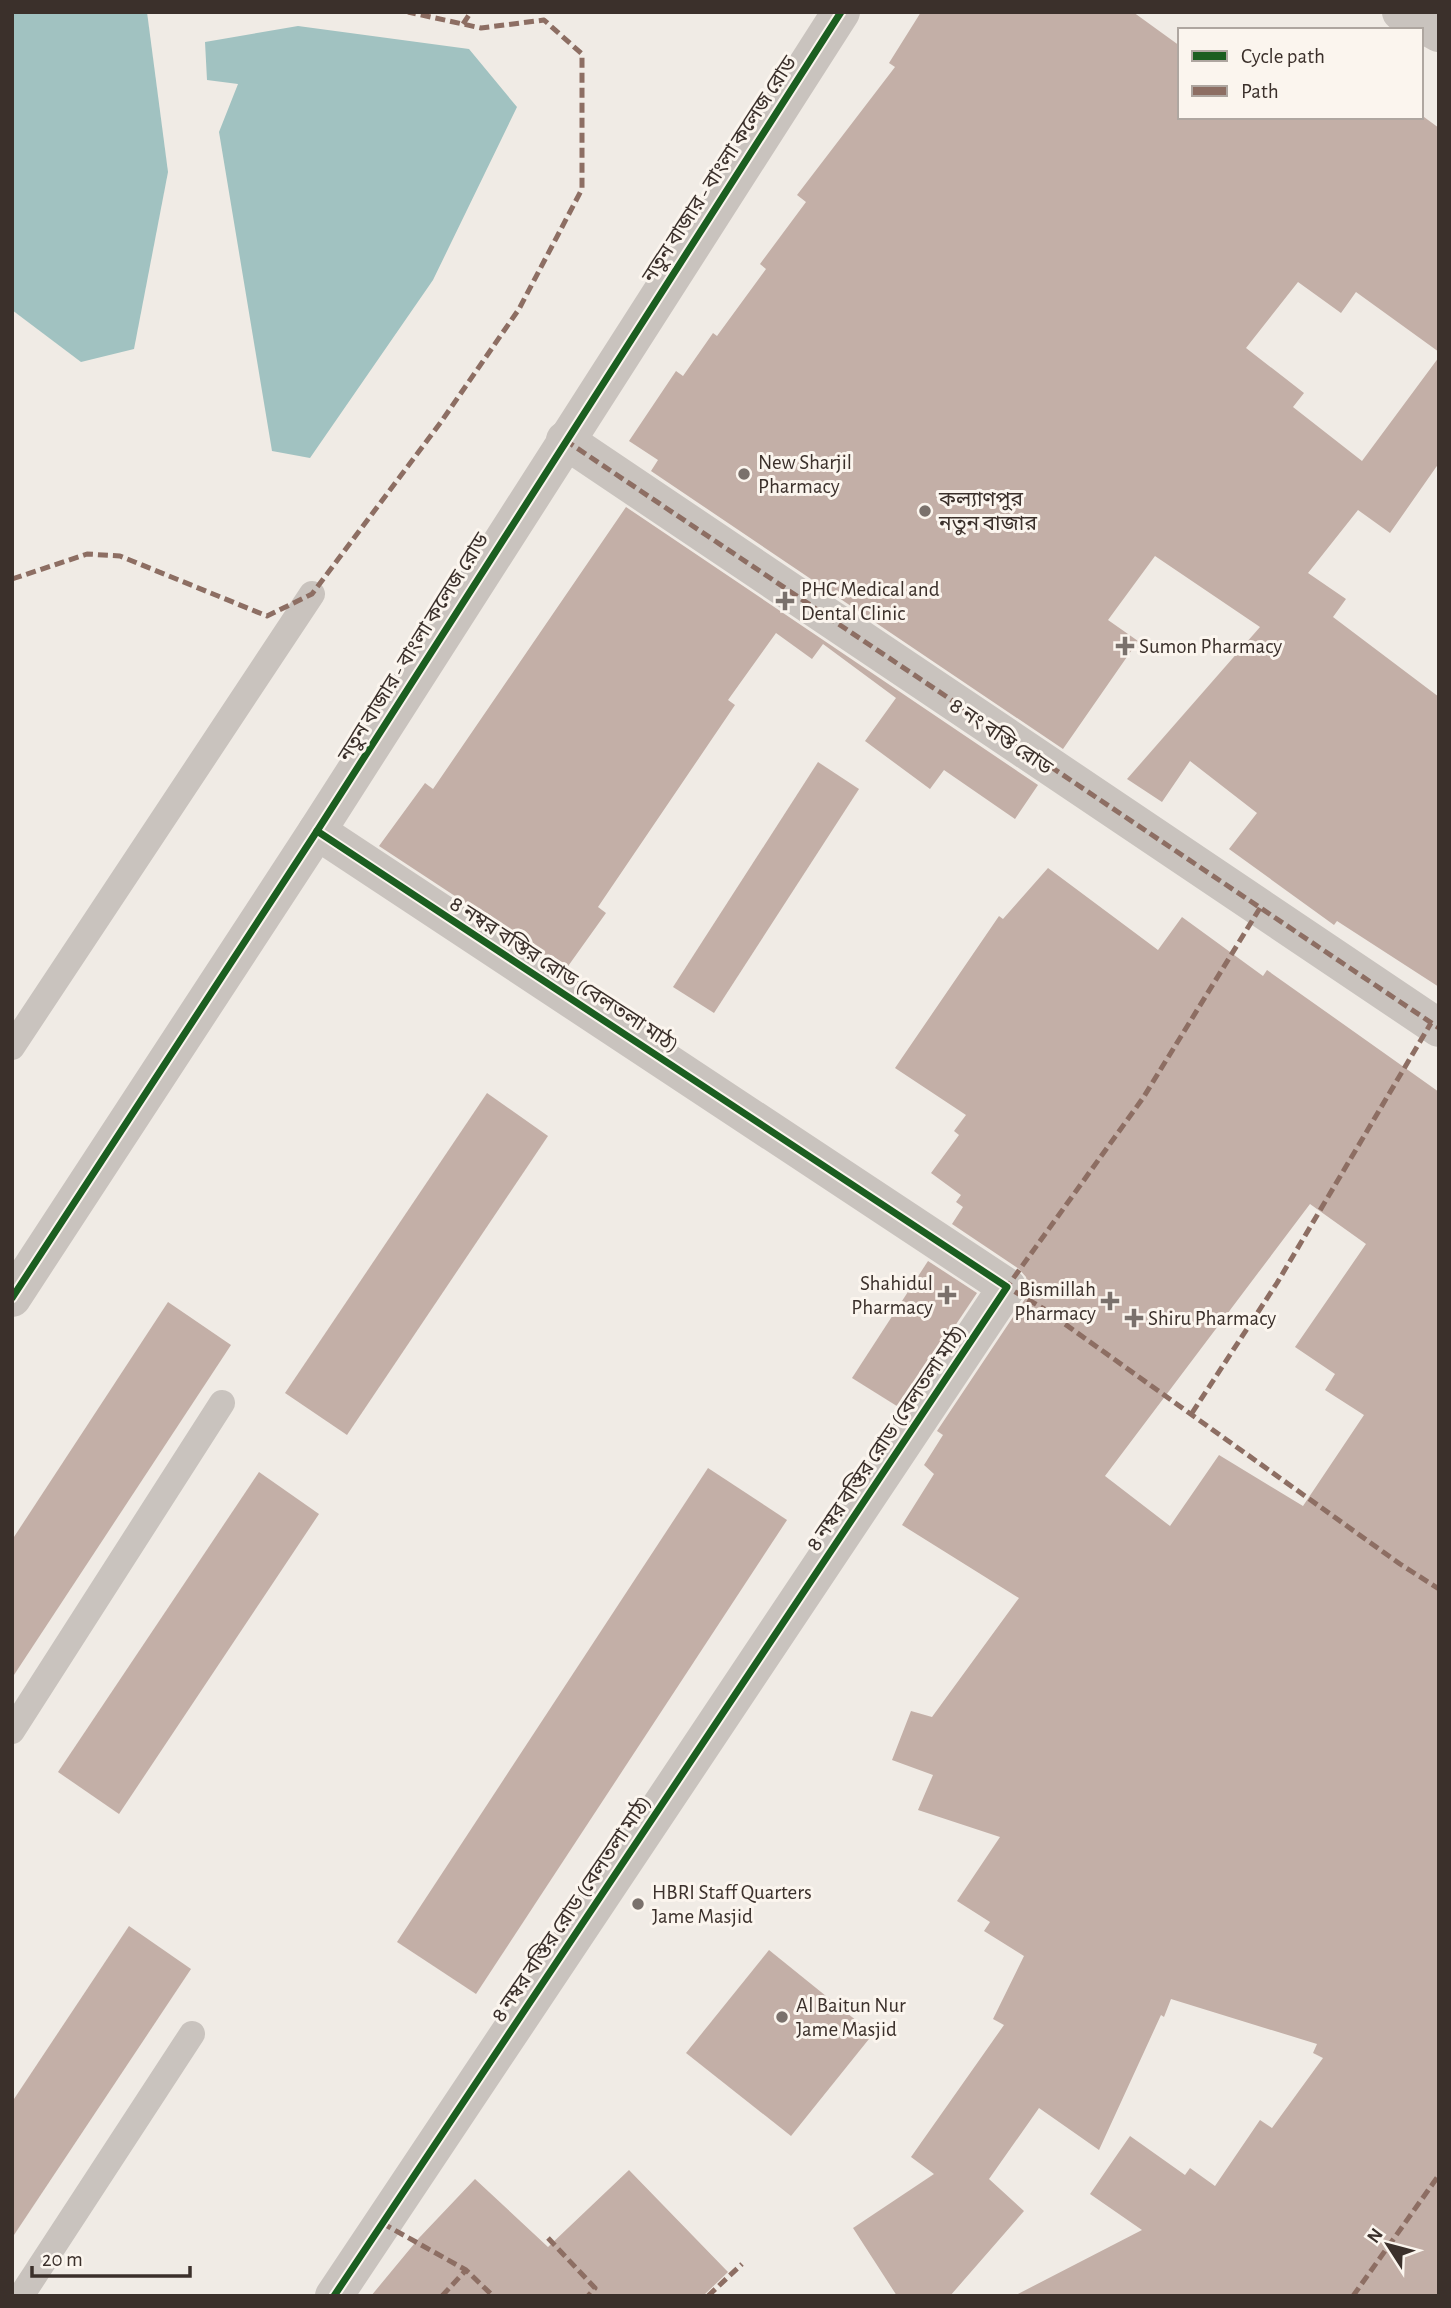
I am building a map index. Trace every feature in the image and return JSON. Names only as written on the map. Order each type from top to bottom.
[{"type":"street","name":"নতুন বাজার - বাংলা কলেজ রোড","points":[[12,1298],[317,831],[841,12]]},
{"type":"street","points":[[1401,12],[1439,33]]},
{"type":"street","name":"৪ নং বস্তি রোড","points":[[565,440],[1439,1028]]},
{"type":"street","name":"৪ নম্বর বস্তির রোড (বেলতলা মাঠ)","points":[[317,831],[1007,1287],[334,2296]]},
{"type":"lane","points":[[12,1046],[312,594]]},
{"type":"lane","points":[[12,1731],[222,1403]]},
{"type":"lane","points":[[21,2296],[192,2034]]},
{"type":"water","points":[[12,12],[147,12],[168,172],[134,349],[81,362],[12,310]]},
{"type":"water","points":[[298,26],[469,49],[517,107],[433,280],[310,458],[272,451],[219,132],[238,84],[207,80],[205,42]]},
{"type":"building","name":"কল্যাণপুর নতুন বাজার","points":[[921,12],[1133,12],[1178,45],[1178,119],[1424,117],[1439,128],[1439,352],[1356,292],[1341,313],[1298,282],[1246,348],[1304,393],[1293,407],[1362,461],[1439,357],[1439,463],[1390,533],[1358,510],[1308,573],[1346,599],[1333,617],[1439,697],[1439,987],[1337,921],[1334,925],[1229,849],[1257,813],[1190,761],[1162,802],[1127,779],[1260,627],[1155,556],[1108,620],[1138,641],[1063,749],[651,471],[658,460],[629,441],[676,371],[683,376],[713,333],[717,336],[766,269],[760,264],[806,202],[797,195],[895,67],[889,63]]},
{"type":"building","points":[[626,507],[1038,785],[1015,819],[944,770],[930,789],[865,741],[896,698],[823,644],[812,659],[776,633],[728,700],[735,705],[598,907],[606,913],[566,969],[379,846],[425,783],[433,789]]},
{"type":"building","points":[[818,762],[859,789],[714,1013],[673,987]]},
{"type":"building","points":[[1048,868],[1158,950],[1182,917],[1263,976],[1267,970],[1439,1092],[1439,2296],[1014,2296],[1142,2230],[1090,2194],[1130,2136],[1185,2175],[1190,2168],[1215,2186],[1260,2120],[1272,2128],[1323,2058],[1313,2053],[1317,2044],[1171,1999],[1164,2017],[1161,2015],[1099,2150],[1039,2108],[989,2179],[1024,2211],[950,2296],[897,2296],[853,2228],[934,2174],[911,2157],[1004,2025],[993,2019],[1024,1956],[984,1931],[990,1922],[957,1901],[1000,1837],[918,1810],[933,1775],[892,1760],[911,1711],[932,1717],[1019,1598],[902,1525],[934,1474],[924,1465],[943,1435],[937,1431],[1025,1299],[1029,1288],[1026,1277],[1019,1269],[952,1224],[963,1207],[956,1202],[961,1195],[931,1173],[959,1135],[954,1131],[966,1115],[895,1068],[999,916],[1003,919]],"holes":[[[1310,1204],[1366,1244],[1295,1347],[1335,1374],[1325,1390],[1364,1415],[1303,1506],[1219,1455],[1170,1526],[1105,1476]]]},
{"type":"building","points":[[487,1093],[548,1136],[347,1435],[285,1393]]},
{"type":"building","points":[[928,1261],[977,1293],[900,1408],[852,1378]]},
{"type":"building","points":[[168,1302],[231,1345],[12,1678],[12,1540]]},
{"type":"building","points":[[708,1468],[787,1520],[476,1994],[397,1942]]},
{"type":"building","points":[[259,1472],[319,1514],[119,1814],[58,1772]]},
{"type":"building","points":[[129,1926],[191,1969],[12,2238],[12,2102]]},
{"type":"building","points":[[769,1950],[873,2034],[791,2136],[686,2053]]},
{"type":"building","points":[[629,2170],[728,2272],[703,2296],[371,2296],[419,2238],[475,2179],[548,2247]]},
{"type":"marked path","points":[[12,579],[87,554],[120,556],[267,616],[312,594],[441,422],[519,309],[582,189],[582,54],[544,20],[481,28],[408,12]]},
{"type":"marked path","points":[[463,24],[471,12]]},
{"type":"marked path","points":[[565,440],[1439,1028]]},
{"type":"marked path","points":[[1260,908],[1143,1098],[1007,1287],[1044,1309],[1400,1564],[1439,1589]]},
{"type":"marked path","points":[[1192,1413],[1277,1283],[1431,1023]]},
{"type":"marked path","points":[[1353,2296],[1439,2175]]},
{"type":"marked path","points":[[382,2223],[466,2270],[493,2296]]},
{"type":"marked path","points":[[548,2238],[595,2288],[588,2296]]},
{"type":"marked path","points":[[708,2296],[742,2264]]},
{"type":"marked path","points":[[442,2296],[466,2270]]},
{"type":"cycle path","points":[[12,1298],[317,831],[841,12]]},
{"type":"cycle path","points":[[317,831],[1007,1287],[334,2296]]},
{"type":"place","name":"New Sharjil Pharmacy","points":[[744,474]]},
{"type":"place","name":"কল্যাণপুর নতুন বাজার","points":[[925,511]]},
{"type":"place","name":"PHC Medical and Dental Clinic","points":[[785,601]]},
{"type":"place","name":"Sumon Pharmacy","points":[[1125,646]]},
{"type":"place","name":"Shahidul Pharmacy","points":[[947,1295]]},
{"type":"place","name":"Bismillah Pharmacy","points":[[1110,1301]]},
{"type":"place","name":"Shiru Pharmacy","points":[[1134,1318]]},
{"type":"place","name":"HBRI Staff Quarters Jame Masjid","points":[[638,1904]]},
{"type":"place","name":"Al Baitun Nur Jame Masjid","points":[[782,2017]]}]
